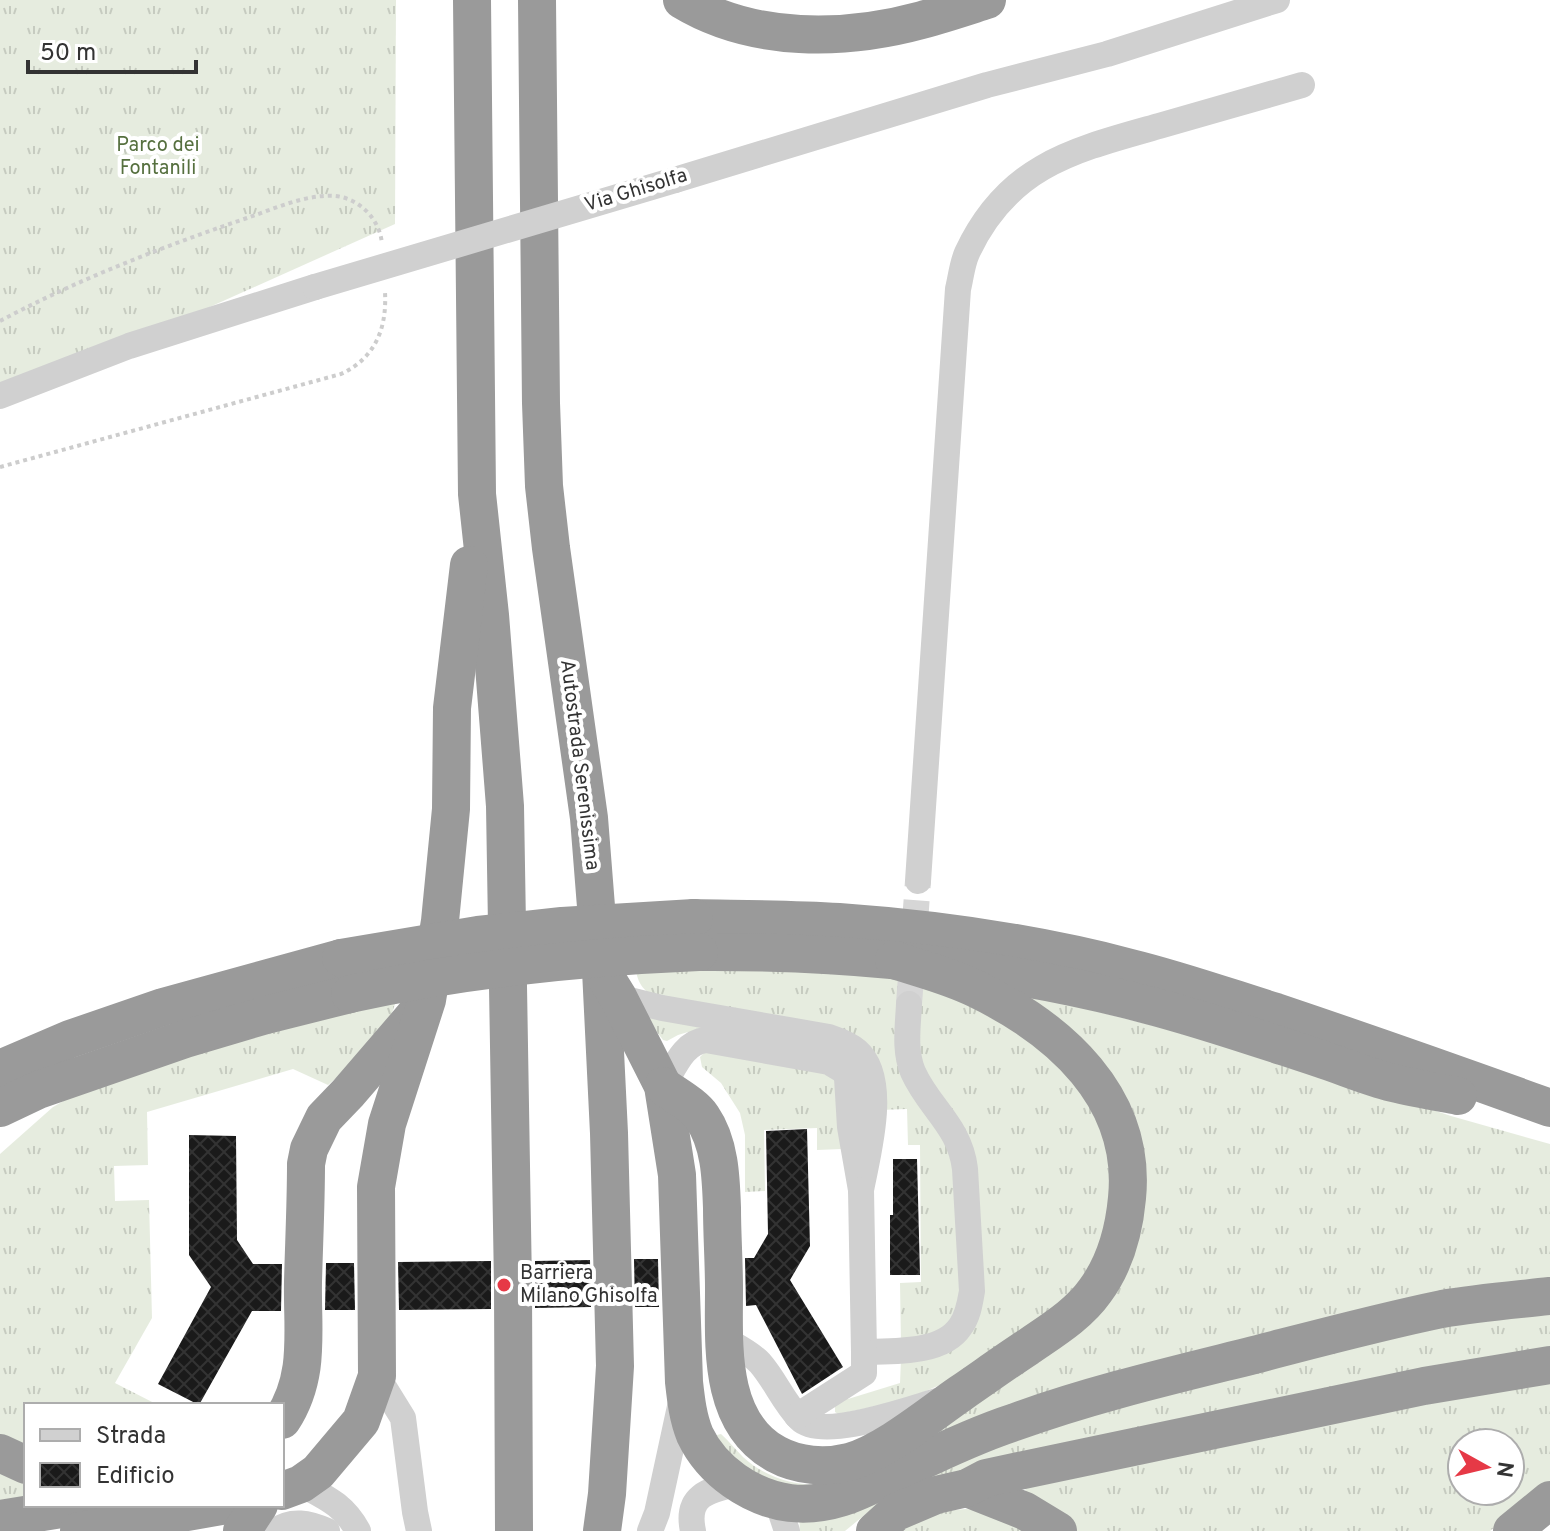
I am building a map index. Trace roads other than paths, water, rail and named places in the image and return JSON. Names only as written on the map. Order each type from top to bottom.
[{"type":"highway","points":[[472,0],[477,494],[505,806],[514,1531]]},
{"type":"highway","name":"Autostrada Serenissima","points":[[537,0],[544,486],[610,984],[609,1133],[615,1366],[602,1531]]},
{"type":"highway","points":[[682,0],[724,20],[757,29],[799,34],[838,34],[920,21],[987,0]]},
{"type":"highway","points":[[292,1488],[318,1472],[361,1421],[377,1376],[376,1187],[387,1124],[427,1000],[440,921],[451,809],[452,708],[477,494]]},
{"type":"highway","points":[[0,1108],[38,1090],[198,1035],[350,994],[469,972],[563,961],[696,935],[837,922],[1002,942],[1132,968],[1341,1034],[1550,1108]]},
{"type":"highway","points":[[0,1069],[70,1039],[163,1007],[341,958],[492,933],[562,926],[696,935],[764,952],[894,960],[1001,973],[1143,1003],[1223,1026],[1391,1083],[1550,1114]]},
{"type":"highway","points":[[663,1086],[700,1113],[710,1130],[717,1157],[721,1190],[725,1368],[734,1402],[753,1435],[777,1455],[810,1465],[849,1462],[866,1455],[1076,1312],[1094,1293],[1110,1268],[1126,1213],[1128,1185],[1120,1129],[1111,1106],[1075,1057],[1002,1002],[947,977],[894,960]]},
{"type":"highway","points":[[610,984],[663,1086],[677,1175],[684,1382],[688,1413],[695,1434],[717,1467],[755,1492],[782,1516],[812,1504],[852,1495],[960,1443],[1016,1421],[1157,1379],[1443,1309],[1550,1296]]},
{"type":"highway","points":[[284,1417],[291,1407],[302,1370],[306,1164],[309,1149],[324,1118],[427,1000]]},
{"type":"highway","points":[[0,1131],[38,1090]]},
{"type":"highway","points":[[875,1531],[896,1512],[936,1495],[967,1488],[986,1478],[1424,1386],[1550,1365]]},
{"type":"highway","points":[[0,1453],[24,1464]]},
{"type":"highway","points":[[967,1488],[1025,1511],[1058,1531]]},
{"type":"highway","points":[[1512,1531],[1550,1500]]},
{"type":"highway","points":[[0,1519],[74,1507]]},
{"type":"highway","points":[[79,1531],[216,1507]]},
{"type":"highway","points":[[242,1531],[258,1507]]},
{"type":"street","name":"Via Ghisolfa","points":[[0,396],[129,346],[315,287],[987,85],[1107,54],[1277,0]]},
{"type":"street","points":[[918,881],[958,289],[966,256],[984,222],[1012,189],[1047,164],[1086,147],[1302,85]]},
{"type":"street","points":[[610,984],[662,1008],[829,1037],[859,1052],[868,1064],[873,1086],[873,1125],[861,1190]]},
{"type":"street","points":[[864,1352],[920,1349],[953,1336],[965,1318],[972,1291],[964,1156],[955,1133],[913,1071],[907,1047],[909,1004]]},
{"type":"street","points":[[663,1086],[686,1049],[706,1040],[829,1062],[844,1071],[849,1085],[850,1127],[861,1190],[864,1373],[797,1416]]},
{"type":"street","points":[[724,1339],[758,1361],[797,1416],[809,1425],[835,1427],[872,1420],[956,1396]]},
{"type":"street","points":[[377,1376],[403,1418],[419,1531]]},
{"type":"street","points":[[650,1531],[672,1450],[684,1382]]},
{"type":"street","points":[[693,1531],[693,1508],[703,1494],[739,1483]]},
{"type":"street","points":[[292,1488],[339,1506],[347,1512],[358,1531]]},
{"type":"street","points":[[275,1531],[288,1524],[300,1523],[312,1524],[327,1531]]},
{"type":"tunnel","points":[[909,1004],[918,881]]},
{"type":"place","name":"Barriera Milano Ghisolfa","points":[[504,1285]]},
{"type":"park label","name":"Parco dei Fontanili","points":[[158,158]]}]
